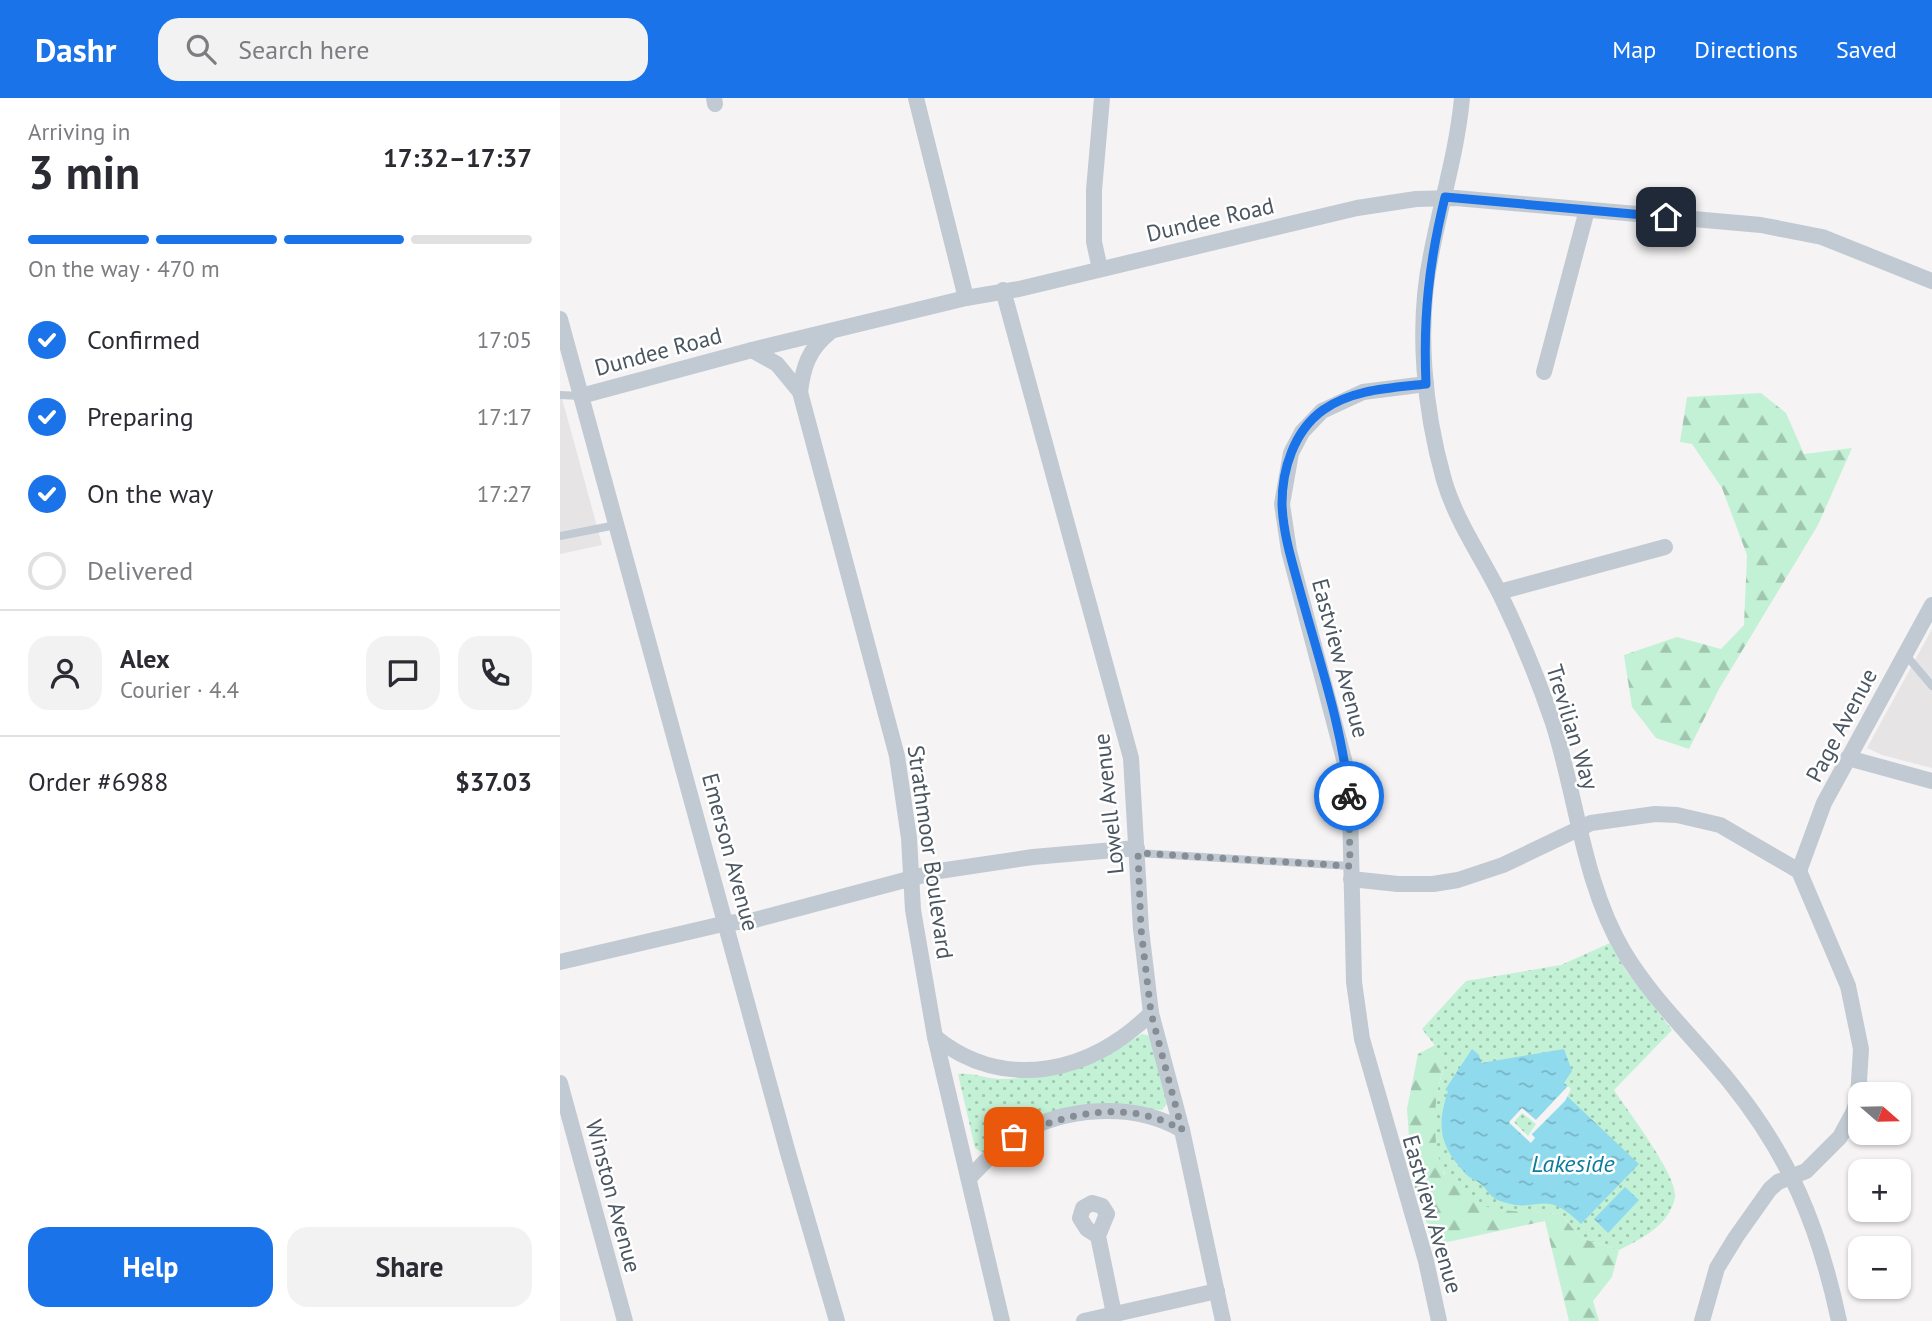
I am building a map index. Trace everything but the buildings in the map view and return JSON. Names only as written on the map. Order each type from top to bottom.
[{"type":"street","points":[[916,98],[966,298]]},
{"type":"street","name":"Trevilian Way","points":[[1462,98],[1460,127],[1430,257],[1426,290],[1426,384],[1444,480],[1461,524],[1499,592],[1553,723],[1604,910],[1622,949],[1650,992],[1759,1121],[1793,1176],[1826,1262],[1839,1321]]},
{"type":"street","points":[[1100,269],[1094,242],[1094,190],[1104,100]]},
{"type":"street","name":"Dundee Road","points":[[560,319],[581,396],[752,350],[966,298],[1019,289],[1357,208],[1445,197],[1807,232],[1932,281]]},
{"type":"street","points":[[1544,372],[1587,210]]},
{"type":"street","name":"Lowell Avenue","points":[[1003,290],[1122,716],[1131,758],[1141,929],[1151,1013],[1182,1130],[1223,1321]]},
{"type":"street","name":"Strathmoor Boulevard","points":[[800,392],[806,360],[816,344],[829,332]]},
{"type":"street","name":"Strathmoor Boulevard","points":[[752,350],[777,364],[800,392],[897,756],[907,816],[911,880],[935,1037],[1002,1321]]},
{"type":"street","name":"Eastview Avenue","points":[[1426,384],[1363,392],[1322,411],[1295,443],[1284,481],[1282,504],[1287,540],[1346,767],[1350,807],[1354,982],[1362,1039],[1426,1261],[1439,1321]]},
{"type":"street","name":"Emerson Avenue","points":[[581,396],[788,1153],[837,1321]]},
{"type":"street","points":[[1499,592],[1665,547]]},
{"type":"street","name":"Page Avenue","points":[[1800,872],[1825,803],[1932,605]]},
{"type":"street","points":[[1848,758],[1932,780]]},
{"type":"street","points":[[1350,873],[1398,884],[1433,884],[1458,880],[1503,864],[1580,827],[1655,814],[1696,818],[1720,825],[1800,872],[1848,986],[1856,1020],[1861,1069],[1858,1097],[1847,1127],[1806,1171],[1770,1189],[1725,1254],[1711,1284],[1702,1321]]},
{"type":"street","points":[[560,962],[727,923],[751,921],[939,871],[1033,857],[1137,851]]},
{"type":"street","points":[[935,1037],[952,1050],[984,1066],[1000,1070],[1032,1070],[1087,1058],[1110,1048],[1133,1032],[1151,1013]]},
{"type":"street","name":"Winston Avenue","points":[[560,1083],[625,1321]]},
{"type":"street","points":[[970,1177],[1014,1137],[1064,1118],[1113,1111],[1135,1112],[1162,1119],[1182,1130]]},
{"type":"street","points":[[1098,1236],[1114,1314]]},
{"type":"street","points":[[1084,1321],[1217,1291]]},
{"type":"lane","points":[[560,395],[581,396]]},
{"type":"lane","points":[[560,536],[616,525]]},
{"type":"lane","points":[[1905,654],[1932,686]]},
{"type":"lane","points":[[1137,851],[1350,873]]},
{"type":"shaded area","points":[[560,391],[602,545],[560,554]]},
{"type":"shaded area","points":[[1932,629],[1932,768],[1882,755],[1867,748]]},
{"type":"green space","points":[[1761,393],[1786,413],[1804,454],[1852,448],[1818,525],[1719,689],[1689,749],[1656,738],[1632,707],[1624,655],[1677,637],[1721,649],[1744,625],[1747,555],[1722,488],[1692,444],[1680,442],[1687,397]]},
{"type":"green space","points":[[1610,943],[1626,971],[1672,1030],[1614,1090],[1669,1174],[1675,1197],[1661,1223],[1645,1236],[1619,1250],[1581,1238],[1561,1214],[1483,1206],[1449,1180],[1440,1160],[1435,1131],[1436,1101],[1447,1061],[1422,1029],[1466,981],[1561,965]]},
{"type":"green space","points":[[1142,1034],[1151,1036],[1167,1104],[1162,1110],[1099,1106],[983,1153],[975,1148],[958,1074],[1002,1079],[1040,1076],[1093,1061]]},
{"type":"green space","points":[[1435,1045],[1447,1061],[1436,1102],[1437,1131],[1444,1174],[1517,1211],[1561,1214],[1581,1238],[1619,1250],[1612,1277],[1593,1301],[1599,1321],[1569,1321],[1545,1221],[1434,1245],[1412,1179],[1407,1109],[1418,1054]]},
{"type":"water","name":"Lakeside","points":[[1472,1049],[1479,1055],[1481,1063],[1564,1049],[1572,1071],[1564,1083],[1568,1086],[1535,1121],[1522,1109],[1509,1123],[1531,1143],[1531,1134],[1567,1096],[1639,1164],[1581,1224],[1568,1213],[1550,1204],[1516,1205],[1496,1199],[1468,1176],[1451,1155],[1442,1126],[1448,1091],[1445,1090]]},
{"type":"water","points":[[1625,1187],[1639,1200],[1608,1233],[1594,1219]]},
{"type":"pier","points":[[1568,1086],[1571,1089],[1565,1101],[1532,1134],[1535,1138],[1531,1143],[1509,1122],[1522,1108],[1536,1120]],"holes":[[[1522,1113],[1536,1124],[1528,1136],[1514,1122]]]},
{"type":"way so far","points":[[1014,1137],[1055,1120],[1113,1111],[1149,1115],[1182,1130],[1151,1013],[1141,929],[1138,853],[1350,866],[1349,796]]},
{"type":"route","points":[[1349,796],[1339,734],[1284,529],[1284,481],[1286,466],[1295,443],[1322,411],[1349,396],[1426,384],[1426,290],[1430,257],[1445,197],[1666,217]]}]
